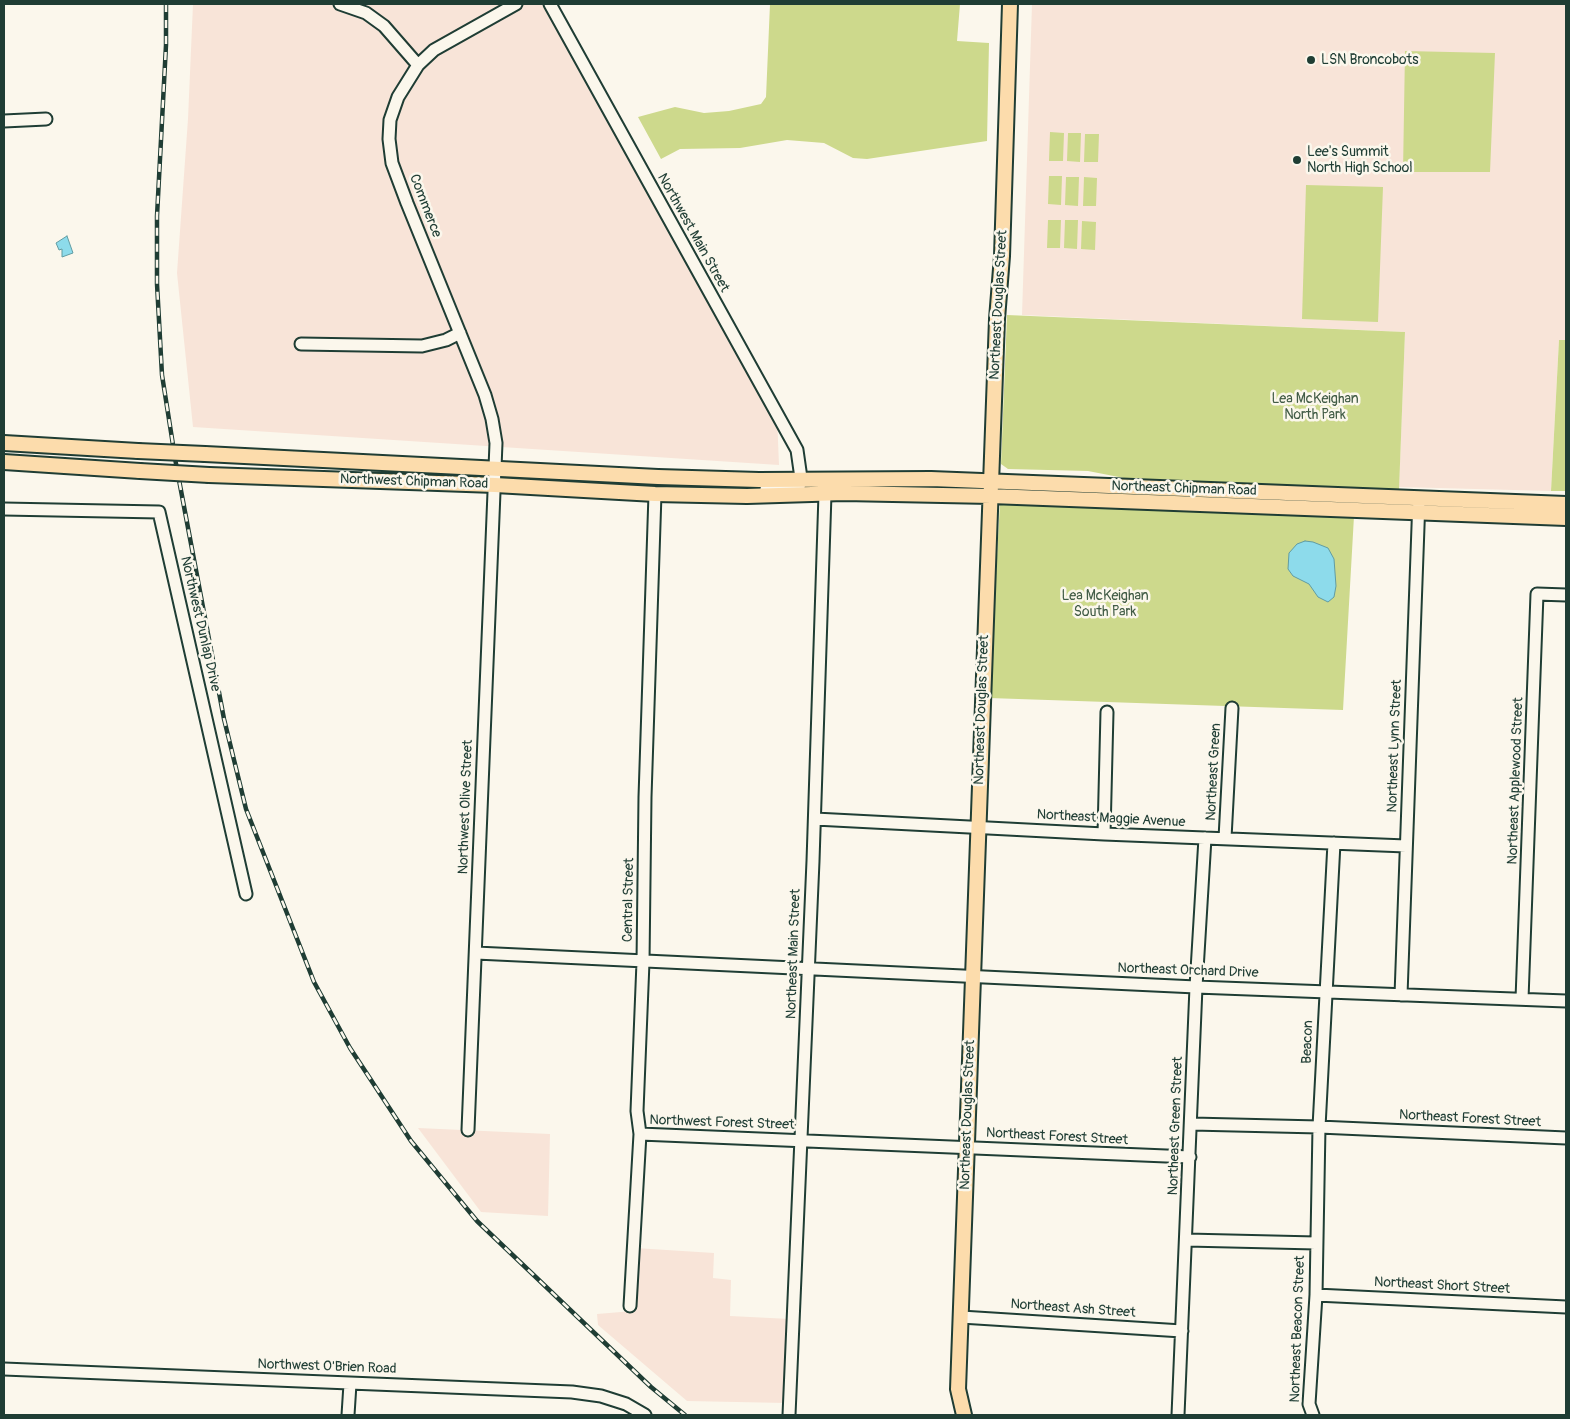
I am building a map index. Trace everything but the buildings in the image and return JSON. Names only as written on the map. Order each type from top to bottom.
[{"type":"main road","name":"Northeast Douglas Street","points":[[964,1415],[958,1389],[968,1148],[972,975],[1010,4]]},
{"type":"main road","name":"Northwest Chipman Road","points":[[4,443],[495,469],[759,480],[801,478]]},
{"type":"main road","name":"Northwest Chipman Road","points":[[4,462],[209,475],[494,485],[655,494],[747,496],[825,494]]},
{"type":"main road","name":"Northeast Chipman Road","points":[[801,478],[992,481],[1419,506],[1566,518]]},
{"type":"main road","name":"Northeast Chipman Road","points":[[825,494],[1419,506],[1566,504]]},
{"type":"street","points":[[340,4],[366,14],[384,26],[418,65]]},
{"type":"street","name":"Commerce","points":[[495,469],[496,443],[492,419],[392,163],[389,138],[390,120],[400,90],[418,65],[434,50],[516,4]]},
{"type":"street","name":"Northwest Main Street","points":[[550,4],[797,450],[801,478]]},
{"type":"street","points":[[4,121],[46,119]]},
{"type":"street","points":[[301,344],[422,346],[446,340],[460,333]]},
{"type":"street","name":"Northwest Olive Street","points":[[468,1130],[495,469]]},
{"type":"street","points":[[747,496],[762,490],[799,487],[801,478]]},
{"type":"street","name":"Central Street","points":[[630,1306],[640,1134],[637,1111],[643,962],[644,797],[655,494]]},
{"type":"street","name":"Northeast Main Street","points":[[789,1415],[815,819],[825,494]]},
{"type":"street","name":"Northeast Lynn Street","points":[[1400,995],[1419,506]]},
{"type":"street","name":"Northwest Dunlap Drive","points":[[4,509],[159,512],[246,894]]},
{"type":"street","name":"Northeast Applewood Street","points":[[1522,999],[1537,594],[1566,595]]},
{"type":"street","name":"Northeast Green","points":[[1225,838],[1232,708]]},
{"type":"street","points":[[1104,834],[1107,712]]},
{"type":"street","name":"Northeast Maggie Avenue","points":[[815,819],[1104,834],[1406,846]]},
{"type":"street","name":"Northeast Green Street","points":[[1178,1415],[1192,1124],[1196,986],[1205,838]]},
{"type":"street","name":"Beacon","points":[[1316,1243],[1325,991],[1334,843]]},
{"type":"street","name":"Northeast Orchard Drive","points":[[476,954],[1566,1001]]},
{"type":"street","name":"Northeast Forest Street","points":[[1192,1124],[1319,1127],[1566,1138]]},
{"type":"street","name":"Northwest Forest Street","points":[[640,1134],[802,1141]]},
{"type":"street","name":"Northeast Forest Street","points":[[802,1141],[1190,1158]]},
{"type":"street","points":[[1187,1240],[1316,1243]]},
{"type":"street","name":"Northeast Beacon Street","points":[[1313,1415],[1309,1404],[1316,1295],[1316,1243]]},
{"type":"street","name":"Northeast Short Street","points":[[1316,1295],[1566,1307]]},
{"type":"street","name":"Northeast Ash Street","points":[[961,1317],[1182,1331]]},
{"type":"street","name":"Northwest O'Brien Road","points":[[4,1369],[572,1392],[618,1402],[645,1415]]},
{"type":"street","points":[[348,1415],[350,1384]]},
{"type":"shaded area","points":[[193,4],[550,4],[777,416],[779,465],[193,427],[177,273],[188,119]]},
{"type":"shaded area","name":"Lee's Summit North High School","points":[[1032,4],[1566,4],[1566,340],[1559,340],[1551,491],[1399,487],[1405,332],[1022,315]]},
{"type":"shaded area","points":[[418,1128],[550,1134],[548,1216],[481,1212]]},
{"type":"shaded area","points":[[635,1248],[714,1253],[713,1278],[731,1280],[730,1316],[790,1319],[786,1403],[687,1401],[598,1325],[597,1314],[633,1311]]},
{"type":"green space","points":[[770,4],[960,4],[957,41],[989,43],[987,141],[867,159],[853,158],[824,143],[787,140],[740,148],[680,149],[661,159],[638,117],[675,107],[704,113],[729,111],[761,104],[766,97]]},
{"type":"green space","points":[[1405,51],[1495,53],[1490,172],[1403,172]]},
{"type":"green space","points":[[1050,132],[1064,133],[1063,161],[1049,161]]},
{"type":"green space","points":[[1068,133],[1081,133],[1080,162],[1067,161]]},
{"type":"green space","points":[[1085,134],[1099,134],[1098,162],[1084,162]]},
{"type":"green space","points":[[1049,176],[1062,176],[1061,205],[1048,204]]},
{"type":"green space","points":[[1066,177],[1079,177],[1078,206],[1065,205]]},
{"type":"green space","points":[[1084,177],[1097,178],[1096,206],[1083,206]]},
{"type":"green space","points":[[1306,185],[1383,187],[1378,322],[1302,319]]},
{"type":"green space","points":[[1048,220],[1061,220],[1060,248],[1047,248]]},
{"type":"green space","points":[[1065,220],[1078,220],[1077,249],[1064,248]]},
{"type":"green space","points":[[1082,221],[1096,222],[1095,250],[1081,249]]},
{"type":"green space","name":"Lea McKeighan North Park","points":[[1007,315],[1405,332],[1399,490],[1124,478],[1088,471],[1008,469],[1001,464]]},
{"type":"green space","points":[[1559,340],[1566,340],[1566,491],[1551,491]]},
{"type":"green space","name":"Lea McKeighan South Park","points":[[1000,503],[1354,516],[1343,710],[989,698]]},
{"type":"water","points":[[67,236],[73,253],[62,257],[62,249],[59,250],[56,243]]},
{"type":"water","points":[[1305,541],[1328,548],[1334,559],[1336,586],[1334,597],[1328,602],[1318,597],[1309,584],[1293,576],[1288,569],[1289,553],[1297,544]]},
{"type":"railway","points":[[166,4],[166,45],[157,216],[157,284],[162,375],[176,464],[224,719],[246,809],[314,982],[350,1048],[411,1141],[477,1221],[651,1387],[685,1415]]},
{"type":"place","name":"LSN Broncobots","points":[[1311,60]]},
{"type":"place","name":"Lee's Summit North High School","points":[[1297,160]]}]
